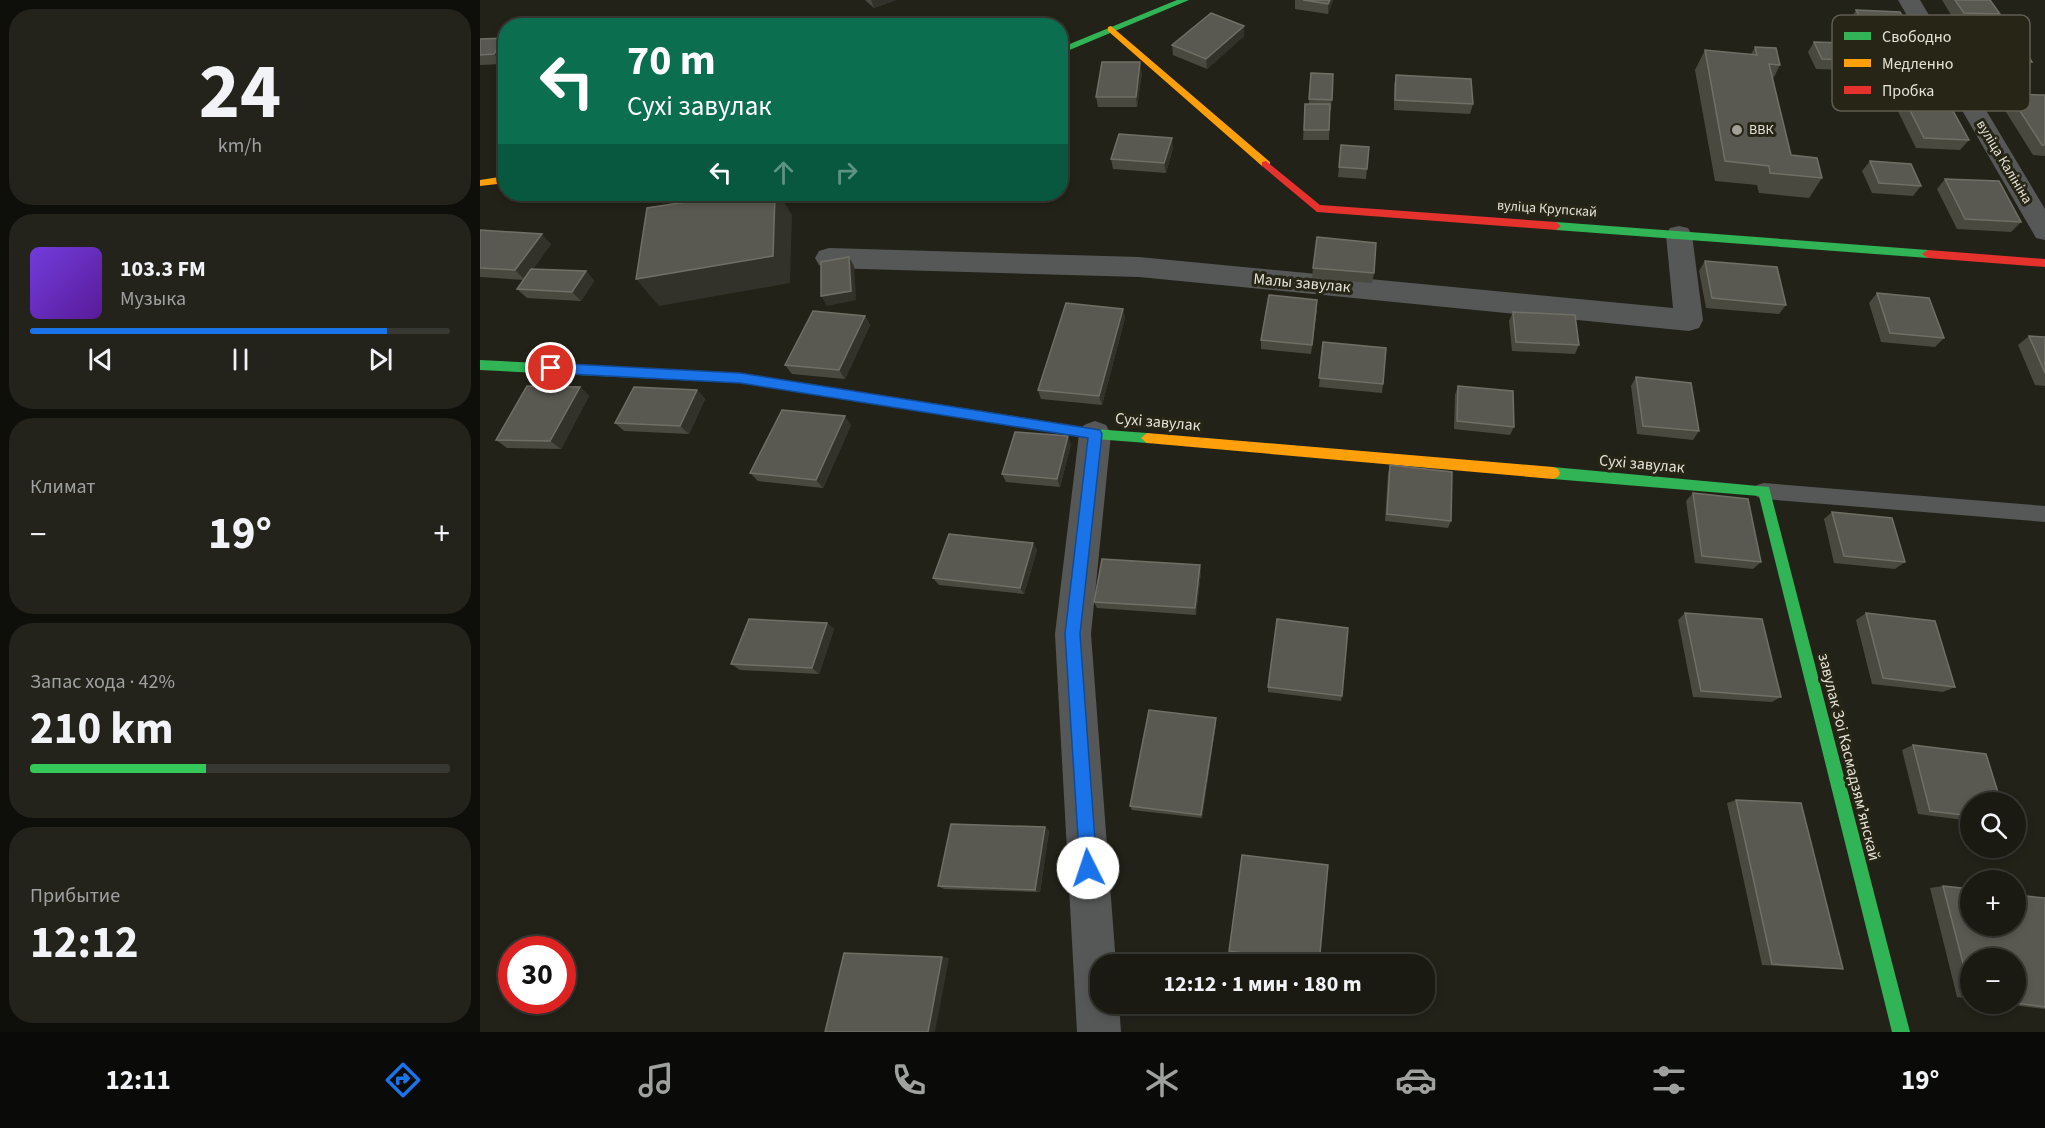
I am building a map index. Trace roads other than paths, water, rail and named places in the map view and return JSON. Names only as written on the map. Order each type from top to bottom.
[{"type":"street","points":[[1068,48],[1185,0]]},
{"type":"street","name":"вуліца Калініна","points":[[1909,0],[1918,15]]},
{"type":"street","name":"вуліца Крупскай","points":[[1112,29],[1317,208],[2045,263]]},
{"type":"street","name":"вуліца Калініна","points":[[1974,111],[2045,231]]},
{"type":"street","points":[[480,183],[498,180]]},
{"type":"street","name":"Малы завулак","points":[[829,258],[1139,267],[1689,320],[1679,236]]},
{"type":"street","name":"Сухі завулак","points":[[480,364],[740,378],[1095,434],[1764,491]]},
{"type":"street","points":[[1095,434],[1072,634],[1099,1032]]},
{"type":"street","name":"завулак Зоі Касмадзямʼянскай","points":[[1764,491],[1901,1032]]},
{"type":"lane","points":[[1764,491],[2045,514]]},
{"type":"place","name":"ВВК","points":[[1737,130]]}]
